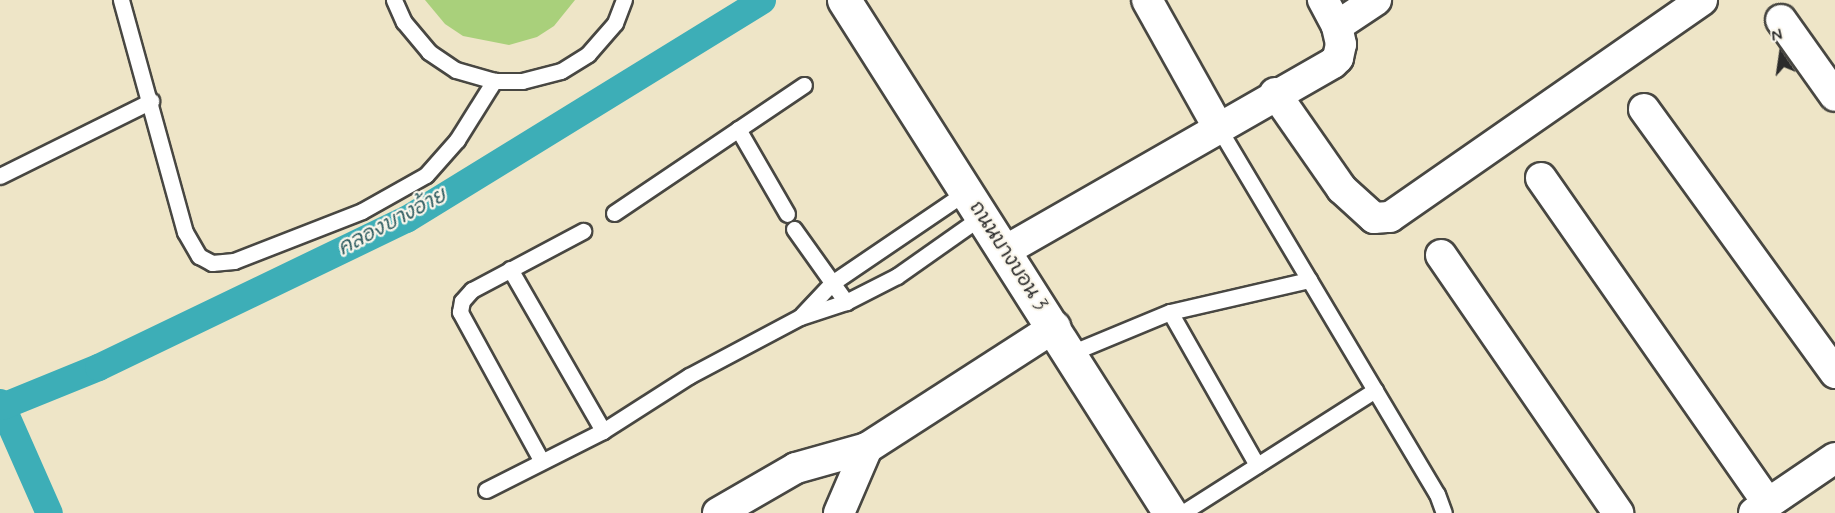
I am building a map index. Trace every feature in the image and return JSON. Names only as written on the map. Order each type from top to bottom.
[{"type":"main road","name":"ถนนบางบอน 3","points":[[849,8],[1003,252],[1063,340],[1170,513]]},
{"type":"street","points":[[1147,0],[1218,127]]},
{"type":"street","points":[[1003,252],[1338,58],[1341,44],[1337,26],[1323,0]]},
{"type":"street","points":[[1337,26],[1376,0]]},
{"type":"street","points":[[1275,93],[1342,189],[1374,218],[1390,217],[1702,0]]},
{"type":"street","points":[[1781,20],[1835,96]]},
{"type":"street","points":[[1644,109],[1835,373]]},
{"type":"street","points":[[1541,178],[1761,508],[1835,458]]},
{"type":"street","points":[[1441,255],[1618,513]]},
{"type":"street","points":[[718,513],[796,468],[867,448],[1063,340]]},
{"type":"street","points":[[839,513],[867,448]]},
{"type":"lane","points":[[121,0],[151,101],[185,232],[200,256],[212,263],[234,261],[362,211],[426,175],[457,140],[494,81]]},
{"type":"lane","points":[[394,0],[404,22],[429,52],[456,70],[494,81],[522,81],[561,71],[588,54],[615,23],[624,0]]},
{"type":"lane","points":[[614,213],[804,85]]},
{"type":"lane","points":[[0,176],[151,101]]},
{"type":"lane","points":[[1218,127],[1437,494],[1444,513]]},
{"type":"lane","points":[[738,129],[787,214]]},
{"type":"lane","points":[[800,317],[832,283],[974,204]]},
{"type":"lane","points":[[486,490],[541,460],[603,431],[689,376],[800,317],[846,302],[897,276],[974,204]]},
{"type":"lane","points":[[794,229],[846,302]]},
{"type":"lane","points":[[541,460],[460,312],[462,301],[472,290],[583,231]]},
{"type":"lane","points":[[510,269],[603,431]]},
{"type":"lane","points":[[1063,340],[1170,312],[1309,280]]},
{"type":"lane","points":[[1170,312],[1257,465]]},
{"type":"lane","points":[[1182,513],[1375,390]]},
{"type":"green space","points":[[425,0],[575,0],[554,26],[537,37],[509,45],[463,36],[445,24]]},
{"type":"waterway","name":"คลองบางอ้าย","points":[[2,406],[98,367],[406,219],[762,0]]},
{"type":"waterway","points":[[0,402],[49,513]]}]
